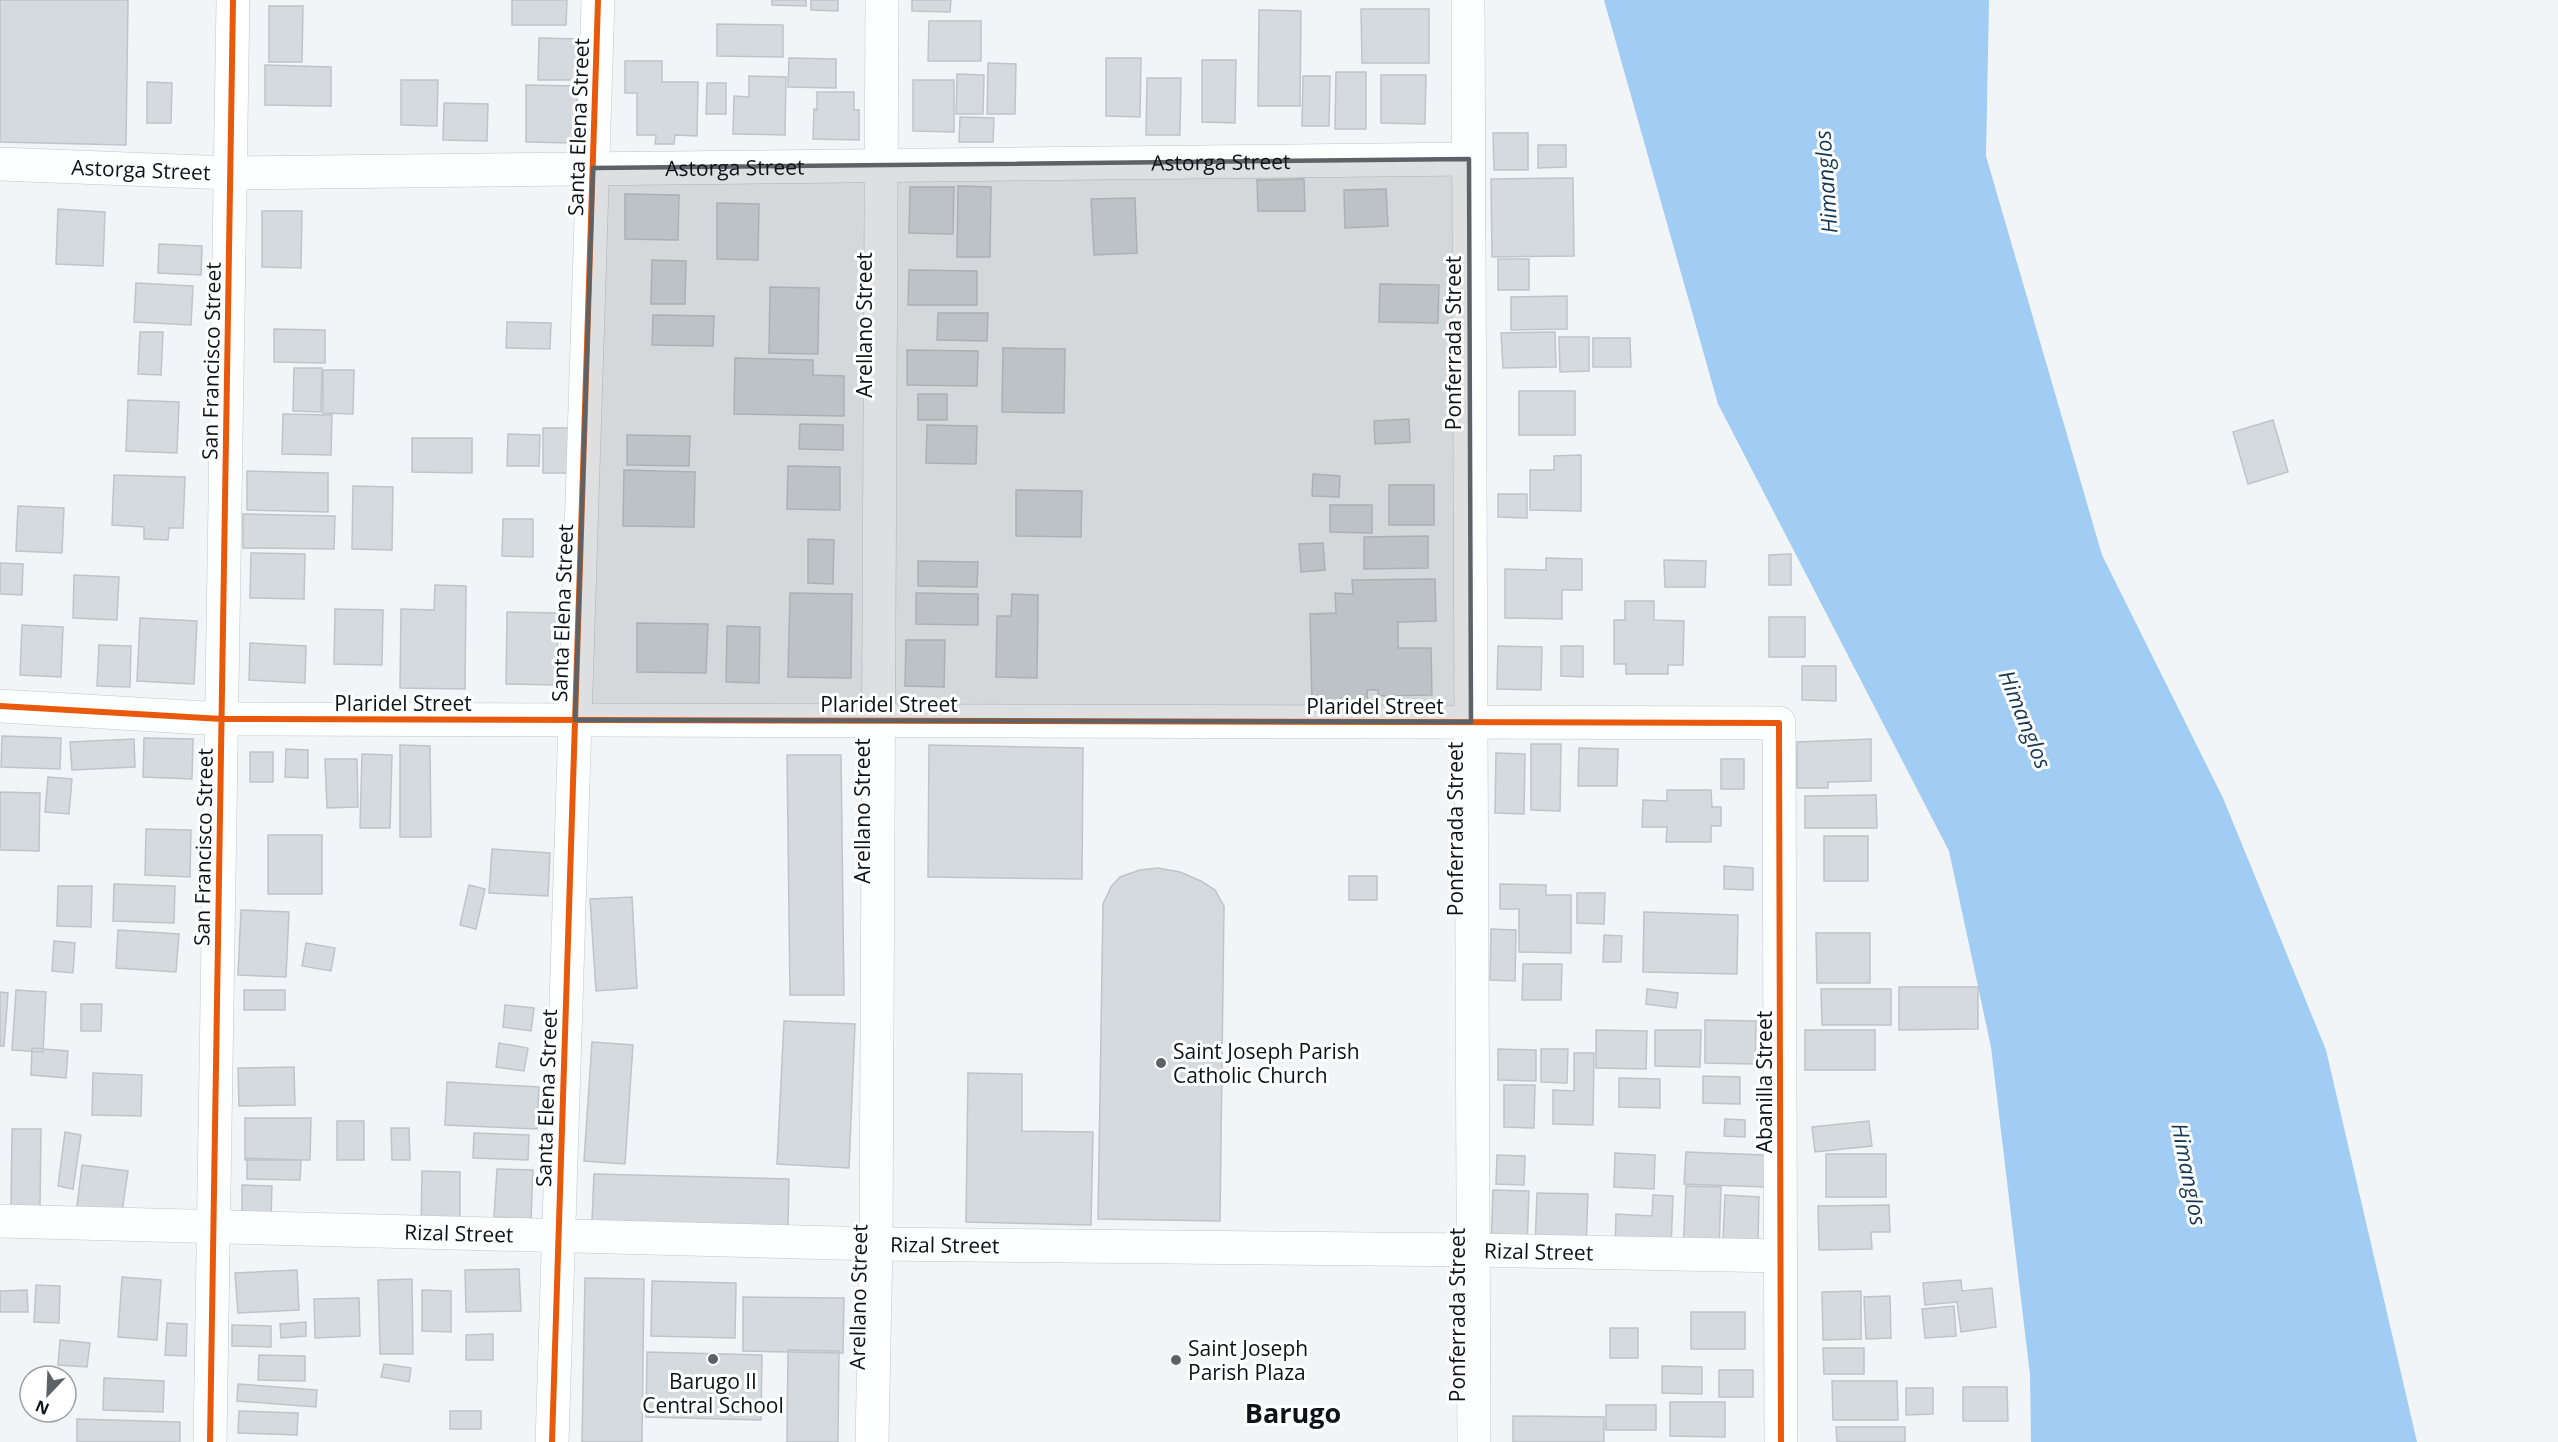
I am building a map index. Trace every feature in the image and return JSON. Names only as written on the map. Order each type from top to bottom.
[{"type":"street","name":"San Francisco Street","points":[[210,1442],[233,0]]},
{"type":"street","name":"Santa Elena Street","points":[[552,1442],[598,0]]},
{"type":"street","name":"Arellano Street","points":[[872,1442],[876,1244],[882,0]]},
{"type":"street","name":"Ponferrada Street","points":[[1468,0],[1474,1442]]},
{"type":"street","name":"Astorga Street","points":[[0,164],[230,173],[1468,159]]},
{"type":"street","name":"Plaridel Street","points":[[0,706],[222,719],[1779,723]]},
{"type":"street","name":"Abanilla Street","points":[[1779,723],[1781,1442]]},
{"type":"street","name":"Rizal Street","points":[[0,1221],[876,1244],[1474,1250],[1781,1256]]},
{"type":"highlighted area","points":[[1469,159],[1471,722],[575,720],[593,168]]},
{"type":"water","name":"Himanglos","points":[[1604,0],[1989,0],[1986,156],[2102,555],[2223,798],[2326,1050],[2417,1442],[2031,1442],[2030,1375],[1991,1047],[1949,851],[1718,404]]},
{"type":"building","points":[[0,0],[128,0],[126,145],[0,142]]},
{"type":"building","points":[[512,0],[567,0],[566,25],[512,25]]},
{"type":"building","points":[[772,0],[806,0],[806,6],[772,5]]},
{"type":"building","points":[[811,0],[838,0],[838,11],[811,10]]},
{"type":"building","points":[[912,0],[951,0],[950,12],[912,11]]},
{"type":"building","points":[[269,6],[303,6],[302,62],[269,62]]},
{"type":"building","points":[[1361,9],[1429,9],[1429,63],[1362,63]]},
{"type":"building","points":[[1259,10],[1301,11],[1300,106],[1258,106]]},
{"type":"building","points":[[929,21],[981,21],[981,61],[928,61]]},
{"type":"building","points":[[717,24],[783,25],[783,57],[717,56]]},
{"type":"building","points":[[539,38],[579,39],[578,80],[538,80]]},
{"type":"building","points":[[789,58],[836,59],[836,88],[788,87]]},
{"type":"building","points":[[1106,58],[1141,58],[1140,117],[1106,116]]},
{"type":"building","points":[[1202,60],[1236,60],[1235,123],[1202,122]]},
{"type":"building","points":[[625,61],[662,61],[662,82],[698,82],[697,136],[675,135],[674,144],[655,144],[656,135],[637,135],[637,93],[625,93]]},
{"type":"building","points":[[988,63],[1016,64],[1015,114],[987,114]]},
{"type":"building","points":[[265,65],[331,67],[331,106],[265,105]]},
{"type":"building","points":[[1336,72],[1366,72],[1366,129],[1335,129]]},
{"type":"building","points":[[957,74],[984,75],[983,114],[956,114]]},
{"type":"building","points":[[1381,75],[1426,75],[1425,124],[1381,123]]},
{"type":"building","points":[[749,76],[786,77],[785,135],[733,134],[734,96],[749,97]]},
{"type":"building","points":[[1303,76],[1330,76],[1329,126],[1302,126]]},
{"type":"building","points":[[1147,78],[1181,78],[1180,135],[1146,135]]},
{"type":"building","points":[[401,80],[438,80],[437,126],[401,125]]},
{"type":"building","points":[[913,80],[954,80],[954,132],[913,131]]},
{"type":"building","points":[[147,82],[172,83],[171,123],[147,123]]},
{"type":"building","points":[[707,83],[726,83],[726,114],[706,114]]},
{"type":"building","points":[[526,85],[577,86],[576,143],[526,142]]},
{"type":"building","points":[[817,92],[854,92],[854,110],[859,110],[859,140],[813,139]]},
{"type":"building","points":[[444,103],[488,104],[487,141],[443,140]]},
{"type":"building","points":[[960,117],[994,118],[993,142],[959,142]]},
{"type":"building","points":[[1493,133],[1528,133],[1528,170],[1494,170]]},
{"type":"building","points":[[1538,145],[1566,145],[1566,167],[1538,168]]},
{"type":"building","points":[[1573,178],[1574,256],[1492,257],[1491,179]]},
{"type":"building","points":[[1304,179],[1305,211],[1258,211],[1257,180]]},
{"type":"building","points":[[958,186],[991,187],[990,257],[957,257]]},
{"type":"building","points":[[910,187],[954,187],[953,234],[909,233]]},
{"type":"building","points":[[1386,189],[1388,226],[1345,228],[1344,190]]},
{"type":"building","points":[[625,194],[679,195],[678,240],[625,239]]},
{"type":"building","points":[[1135,198],[1137,253],[1094,255],[1091,199]]},
{"type":"building","points":[[717,203],[759,204],[758,260],[717,259]]},
{"type":"building","points":[[58,209],[105,212],[103,266],[56,264]]},
{"type":"building","points":[[262,211],[302,211],[301,268],[262,267]]},
{"type":"building","points":[[159,244],[202,246],[201,275],[158,273]]},
{"type":"building","points":[[1498,259],[1529,259],[1529,290],[1498,290]]},
{"type":"building","points":[[652,260],[686,261],[685,304],[651,304]]},
{"type":"building","points":[[909,270],[977,271],[977,305],[908,305]]},
{"type":"building","points":[[136,283],[193,286],[191,325],[134,322]]},
{"type":"building","points":[[1380,284],[1439,285],[1438,323],[1379,322]]},
{"type":"building","points":[[770,287],[819,288],[818,354],[769,353]]},
{"type":"building","points":[[1567,296],[1567,329],[1511,330],[1511,297]]},
{"type":"building","points":[[938,313],[988,313],[987,341],[937,340]]},
{"type":"building","points":[[653,315],[714,316],[713,346],[652,345]]},
{"type":"building","points":[[507,322],[551,323],[550,349],[506,348]]},
{"type":"building","points":[[274,329],[325,330],[325,363],[274,362]]},
{"type":"building","points":[[140,332],[163,332],[161,375],[138,374]]},
{"type":"building","points":[[1555,332],[1556,367],[1503,368],[1501,333]]},
{"type":"building","points":[[1559,337],[1589,337],[1589,371],[1560,372]]},
{"type":"building","points":[[1593,338],[1630,338],[1631,367],[1593,367]]},
{"type":"building","points":[[1003,348],[1065,349],[1064,413],[1002,412]]},
{"type":"building","points":[[907,350],[978,351],[977,386],[907,385]]},
{"type":"building","points":[[735,358],[813,360],[813,375],[844,376],[844,416],[734,414]]},
{"type":"building","points":[[294,368],[322,368],[321,412],[293,411]]},
{"type":"building","points":[[323,370],[354,370],[353,414],[323,413]]},
{"type":"building","points":[[1519,391],[1575,391],[1575,435],[1519,435]]},
{"type":"building","points":[[918,394],[947,394],[947,420],[918,420]]},
{"type":"building","points":[[128,400],[179,402],[177,453],[126,451]]},
{"type":"building","points":[[283,414],[332,415],[331,455],[282,454]]},
{"type":"building","points":[[1409,419],[1410,442],[1375,444],[1374,421]]},
{"type":"building","points":[[2273,420],[2288,472],[2248,484],[2233,432]]},
{"type":"building","points":[[800,424],[843,425],[843,450],[799,449]]},
{"type":"building","points":[[927,425],[977,426],[976,464],[926,463]]},
{"type":"building","points":[[543,428],[569,428],[569,473],[543,473]]},
{"type":"building","points":[[508,434],[540,435],[539,466],[507,466]]},
{"type":"building","points":[[627,435],[690,436],[689,466],[627,465]]},
{"type":"building","points":[[412,438],[472,438],[472,473],[412,472]]},
{"type":"building","points":[[1581,455],[1581,511],[1530,510],[1530,470],[1554,470],[1554,456]]},
{"type":"building","points":[[788,466],[840,467],[840,510],[787,509]]},
{"type":"building","points":[[624,470],[695,472],[694,527],[623,526]]},
{"type":"building","points":[[247,471],[328,473],[328,512],[247,510]]},
{"type":"building","points":[[1313,474],[1340,476],[1339,497],[1312,496]]},
{"type":"building","points":[[114,475],[185,477],[183,528],[169,528],[168,540],[144,539],[144,527],[112,525]]},
{"type":"building","points":[[1389,485],[1434,485],[1434,525],[1389,525]]},
{"type":"building","points":[[353,486],[393,487],[392,550],[352,549]]},
{"type":"building","points":[[1016,490],[1082,491],[1081,537],[1016,536]]},
{"type":"building","points":[[1498,494],[1527,494],[1527,518],[1498,517]]},
{"type":"building","points":[[1330,505],[1372,505],[1372,533],[1330,532]]},
{"type":"building","points":[[18,506],[64,508],[62,553],[16,551]]},
{"type":"building","points":[[243,514],[335,516],[334,549],[243,548]]},
{"type":"building","points":[[503,519],[533,519],[533,557],[502,556]]},
{"type":"building","points":[[1428,536],[1428,568],[1364,569],[1364,537]]},
{"type":"building","points":[[808,539],[834,540],[833,584],[808,583]]},
{"type":"building","points":[[1323,543],[1325,570],[1301,572],[1299,544]]},
{"type":"building","points":[[251,553],[305,554],[304,599],[250,598]]},
{"type":"building","points":[[1791,554],[1791,585],[1769,585],[1769,555]]},
{"type":"building","points":[[1546,558],[1582,559],[1582,590],[1562,590],[1562,619],[1505,618],[1505,569],[1546,570]]},
{"type":"building","points":[[1664,560],[1706,561],[1705,587],[1665,587]]},
{"type":"building","points":[[918,561],[978,562],[977,587],[918,586]]},
{"type":"building","points":[[0,563],[23,564],[22,595],[0,594]]},
{"type":"building","points":[[74,575],[119,577],[117,620],[73,618]]},
{"type":"building","points":[[1435,579],[1436,621],[1398,622],[1398,648],[1431,648],[1432,695],[1378,696],[1378,690],[1367,690],[1368,705],[1312,706],[1310,614],[1336,613],[1335,593],[1353,594],[1352,580]]},
{"type":"building","points":[[435,585],[466,586],[465,689],[400,688],[401,609],[434,610]]},
{"type":"building","points":[[790,593],[852,594],[851,678],[788,677]]},
{"type":"building","points":[[916,593],[978,594],[978,625],[916,624]]},
{"type":"building","points":[[1012,594],[1038,595],[1037,678],[996,677],[997,616],[1011,616]]},
{"type":"building","points":[[1625,601],[1654,601],[1654,620],[1684,621],[1683,665],[1668,665],[1668,674],[1626,674],[1626,664],[1614,664],[1614,620],[1625,620]]},
{"type":"building","points":[[335,609],[383,610],[382,665],[334,664]]},
{"type":"building","points":[[507,612],[558,613],[557,685],[506,684]]},
{"type":"building","points":[[1769,617],[1805,617],[1805,657],[1769,657]]},
{"type":"building","points":[[140,618],[197,621],[194,684],[137,681]]},
{"type":"building","points":[[637,623],[708,624],[706,673],[637,672]]},
{"type":"building","points":[[22,625],[63,627],[61,677],[20,675]]},
{"type":"building","points":[[727,626],[760,627],[759,683],[726,682]]},
{"type":"building","points":[[906,640],[945,640],[944,687],[905,686]]},
{"type":"building","points":[[250,643],[306,646],[305,683],[249,680]]},
{"type":"building","points":[[99,645],[131,646],[130,687],[97,686]]},
{"type":"building","points":[[1498,646],[1542,647],[1541,690],[1497,689]]},
{"type":"building","points":[[1561,646],[1583,646],[1583,677],[1561,676]]},
{"type":"building","points":[[1802,666],[1836,666],[1836,701],[1802,700]]},
{"type":"building","points":[[2,736],[61,738],[60,769],[1,767]]},
{"type":"building","points":[[144,738],[193,739],[192,779],[143,777]]},
{"type":"building","points":[[134,739],[135,767],[72,770],[70,742]]},
{"type":"building","points":[[1871,739],[1871,781],[1828,782],[1828,788],[1797,788],[1797,742]]},
{"type":"building","points":[[1531,744],[1561,744],[1560,811],[1531,810]]},
{"type":"building","points":[[400,745],[430,746],[431,837],[400,837]]},
{"type":"building","points":[[929,745],[1083,748],[1082,879],[928,877]]},
{"type":"building","points":[[1579,748],[1618,749],[1617,786],[1578,786]]},
{"type":"building","points":[[286,749],[308,750],[308,778],[285,777]]},
{"type":"building","points":[[250,752],[273,752],[273,782],[250,782]]},
{"type":"building","points":[[1496,753],[1525,754],[1524,814],[1495,813]]},
{"type":"building","points":[[362,754],[392,755],[390,828],[360,828]]},
{"type":"building","points":[[787,755],[841,755],[844,995],[790,995]]},
{"type":"building","points":[[325,759],[357,759],[358,807],[327,808]]},
{"type":"building","points":[[1721,759],[1744,759],[1744,789],[1721,789]]},
{"type":"building","points":[[48,777],[72,779],[69,814],[45,812]]},
{"type":"building","points":[[1667,790],[1711,790],[1712,807],[1721,807],[1721,826],[1711,826],[1711,842],[1666,842],[1667,827],[1642,827],[1643,800],[1667,801]]},
{"type":"building","points":[[0,792],[40,793],[39,851],[0,850]]},
{"type":"building","points":[[1876,795],[1877,828],[1805,828],[1805,796]]},
{"type":"building","points":[[146,829],[191,830],[190,877],[145,875]]},
{"type":"building","points":[[268,835],[322,835],[322,894],[268,894]]},
{"type":"building","points":[[1824,836],[1868,836],[1868,881],[1824,881]]},
{"type":"building","points":[[492,849],[550,853],[548,896],[489,893]]},
{"type":"building","points":[[1724,866],[1753,868],[1753,890],[1724,889]]},
{"type":"building","name":"Saint Joseph Parish Catholic Church","points":[[1158,868],[1180,872],[1201,881],[1215,890],[1224,906],[1220,1221],[1098,1219],[1103,904],[1111,887],[1120,877],[1140,870]]},
{"type":"building","points":[[1349,876],[1377,876],[1377,900],[1349,900]]},
{"type":"building","points":[[114,884],[175,886],[174,923],[113,921]]},
{"type":"building","points":[[1500,884],[1546,885],[1546,895],[1571,895],[1571,953],[1519,952],[1519,909],[1500,909]]},
{"type":"building","points":[[469,885],[485,889],[476,929],[460,925]]},
{"type":"building","points":[[58,886],[92,886],[91,927],[57,926]]},
{"type":"building","points":[[1577,893],[1605,893],[1604,924],[1577,923]]},
{"type":"building","points":[[632,897],[637,988],[596,991],[590,899]]},
{"type":"building","points":[[241,910],[289,912],[286,977],[238,975]]},
{"type":"building","points":[[1644,912],[1738,915],[1737,974],[1643,972]]},
{"type":"building","points":[[1491,929],[1516,930],[1515,981],[1490,980]]},
{"type":"building","points":[[118,930],[179,934],[176,972],[116,968]]},
{"type":"building","points":[[1816,933],[1870,933],[1870,983],[1817,983]]},
{"type":"building","points":[[1604,935],[1622,936],[1621,962],[1603,962]]},
{"type":"building","points":[[54,941],[75,943],[73,973],[52,971]]},
{"type":"building","points":[[306,943],[335,948],[331,971],[302,966]]},
{"type":"building","points":[[1523,964],[1562,964],[1561,1000],[1522,1000]]},
{"type":"building","points":[[1899,987],[1978,987],[1978,1029],[1899,1030]]},
{"type":"building","points":[[1647,989],[1678,993],[1676,1008],[1646,1004]]},
{"type":"building","points":[[1821,989],[1891,989],[1891,1025],[1822,1025]]},
{"type":"building","points":[[16,990],[46,992],[43,1052],[12,1050]]},
{"type":"building","points":[[244,990],[285,990],[285,1010],[244,1010]]},
{"type":"building","points":[[0,992],[8,993],[4,1046],[0,1046]]},
{"type":"building","points":[[81,1004],[102,1004],[101,1031],[81,1031]]},
{"type":"building","points":[[505,1005],[534,1008],[531,1031],[503,1027]]},
{"type":"building","points":[[1705,1020],[1756,1021],[1755,1064],[1705,1063]]},
{"type":"building","points":[[784,1021],[855,1024],[849,1168],[777,1164]]},
{"type":"building","points":[[1596,1030],[1647,1031],[1646,1069],[1596,1068]]},
{"type":"building","points":[[1655,1030],[1701,1030],[1700,1067],[1655,1066]]},
{"type":"building","points":[[1805,1030],[1875,1030],[1875,1070],[1805,1070]]},
{"type":"building","points":[[592,1042],[633,1045],[625,1164],[584,1161]]},
{"type":"building","points":[[499,1043],[528,1048],[524,1071],[496,1067]]},
{"type":"building","points":[[32,1048],[68,1051],[66,1078],[31,1075]]},
{"type":"building","points":[[1498,1049],[1536,1050],[1536,1081],[1498,1080]]},
{"type":"building","points":[[1541,1049],[1568,1049],[1567,1083],[1541,1082]]},
{"type":"building","points":[[1574,1053],[1594,1053],[1593,1125],[1553,1124],[1553,1090],[1574,1091]]},
{"type":"building","points":[[294,1067],[295,1105],[239,1106],[238,1068]]},
{"type":"building","points":[[93,1073],[142,1075],[141,1116],[92,1115]]},
{"type":"building","points":[[968,1073],[1022,1074],[1022,1131],[1093,1132],[1091,1225],[966,1222]]},
{"type":"building","points":[[1703,1076],[1740,1077],[1740,1104],[1703,1103]]},
{"type":"building","points":[[1619,1078],[1660,1079],[1660,1108],[1619,1107]]},
{"type":"building","points":[[447,1082],[539,1087],[537,1129],[445,1125]]},
{"type":"building","points":[[1504,1085],[1535,1085],[1534,1128],[1504,1127]]},
{"type":"building","points":[[245,1118],[311,1118],[310,1160],[245,1160]]},
{"type":"building","points":[[1725,1119],[1745,1120],[1745,1137],[1724,1136]]},
{"type":"building","points":[[337,1121],[364,1121],[364,1160],[337,1160]]},
{"type":"building","points":[[1869,1121],[1872,1146],[1815,1152],[1812,1127]]},
{"type":"building","points":[[391,1128],[409,1128],[410,1160],[392,1160]]},
{"type":"building","points":[[12,1129],[41,1129],[40,1207],[11,1207]]},
{"type":"building","points":[[65,1132],[81,1135],[73,1189],[58,1186]]},
{"type":"building","points":[[474,1133],[529,1135],[528,1160],[473,1158]]},
{"type":"building","points":[[1686,1152],[1765,1155],[1764,1187],[1684,1184]]},
{"type":"building","points":[[1615,1153],[1655,1155],[1654,1189],[1614,1187]]},
{"type":"building","points":[[1826,1154],[1886,1154],[1886,1197],[1826,1197]]},
{"type":"building","points":[[1497,1155],[1525,1156],[1524,1185],[1496,1184]]},
{"type":"building","points":[[247,1158],[301,1160],[300,1180],[247,1179]]},
{"type":"building","points":[[82,1165],[128,1171],[121,1219],[76,1214]]},
{"type":"building","points":[[497,1169],[533,1170],[531,1219],[494,1217]]},
{"type":"building","points":[[422,1171],[460,1172],[460,1231],[421,1230]]},
{"type":"building","points":[[594,1174],[789,1179],[788,1226],[592,1221]]},
{"type":"building","points":[[242,1185],[272,1186],[271,1216],[242,1215]]},
{"type":"building","points":[[1686,1186],[1721,1187],[1719,1254],[1683,1252]]},
{"type":"building","points":[[1493,1190],[1529,1191],[1527,1247],[1491,1246]]},
{"type":"building","points":[[1537,1193],[1588,1194],[1586,1247],[1535,1245]]},
{"type":"building","points":[[1653,1195],[1673,1196],[1671,1249],[1615,1247],[1616,1214],[1652,1216]]},
{"type":"building","points":[[1725,1195],[1759,1197],[1758,1242],[1723,1240]]},
{"type":"building","points":[[1889,1205],[1890,1232],[1871,1232],[1872,1249],[1819,1250],[1818,1206]]},
{"type":"building","points":[[519,1269],[521,1311],[466,1312],[465,1270]]},
{"type":"building","points":[[297,1270],[299,1310],[238,1313],[235,1273]]},
{"type":"building","points":[[122,1277],[161,1280],[157,1340],[118,1337]]},
{"type":"building","points":[[585,1278],[644,1279],[642,1442],[582,1442]]},
{"type":"building","points":[[412,1279],[413,1354],[380,1354],[378,1280]]},
{"type":"building","points":[[1961,1280],[1962,1291],[1992,1288],[1996,1327],[1961,1332],[1957,1302],[1925,1305],[1923,1283]]},
{"type":"building","points":[[652,1281],[736,1283],[735,1338],[651,1336]]},
{"type":"building","points":[[36,1285],[60,1286],[59,1323],[34,1322]]},
{"type":"building","points":[[27,1290],[28,1312],[0,1312],[0,1291]]},
{"type":"building","points":[[422,1290],[451,1291],[451,1332],[422,1331]]},
{"type":"building","points":[[1861,1291],[1861,1339],[1823,1340],[1822,1292]]},
{"type":"building","points":[[1890,1296],[1891,1338],[1866,1339],[1864,1297]]},
{"type":"building","points":[[743,1297],[844,1298],[843,1353],[743,1351]]},
{"type":"building","points":[[359,1298],[360,1336],[315,1338],[314,1299]]},
{"type":"building","points":[[1954,1306],[1956,1336],[1925,1338],[1922,1309]]},
{"type":"building","points":[[1691,1312],[1745,1312],[1745,1349],[1691,1349]]},
{"type":"building","points":[[306,1322],[306,1336],[281,1338],[280,1324]]},
{"type":"building","points":[[167,1323],[187,1324],[186,1356],[165,1355]]},
{"type":"building","points":[[232,1325],[271,1326],[271,1347],[232,1346]]},
{"type":"building","points":[[1610,1328],[1638,1328],[1638,1358],[1610,1358]]},
{"type":"building","points":[[493,1334],[493,1360],[466,1360],[466,1335]]},
{"type":"building","points":[[60,1340],[90,1343],[87,1367],[78,1366],[78,1364],[58,1364]]},
{"type":"building","points":[[1823,1348],[1864,1348],[1864,1374],[1824,1374]]},
{"type":"building","points":[[788,1350],[839,1351],[838,1442],[787,1442]]},
{"type":"building","points":[[647,1352],[762,1355],[761,1420],[646,1417]]},
{"type":"building","points":[[259,1355],[305,1356],[305,1381],[258,1380]]},
{"type":"building","points":[[384,1364],[411,1368],[409,1382],[381,1377]]},
{"type":"building","points":[[1662,1366],[1702,1367],[1702,1394],[1662,1393]]},
{"type":"building","points":[[1719,1370],[1753,1370],[1753,1397],[1719,1397]]},
{"type":"building","points":[[104,1378],[164,1381],[163,1412],[103,1410]]},
{"type":"building","points":[[1832,1381],[1897,1381],[1898,1420],[1833,1420]]},
{"type":"building","points":[[238,1384],[317,1390],[316,1407],[237,1401]]},
{"type":"building","points":[[1963,1387],[2007,1387],[2008,1421],[1963,1421]]},
{"type":"building","points":[[1906,1388],[1933,1388],[1933,1414],[1906,1415]]},
{"type":"building","points":[[1670,1402],[1725,1402],[1725,1437],[1670,1436]]},
{"type":"building","points":[[1606,1405],[1656,1405],[1656,1430],[1606,1430]]},
{"type":"building","points":[[239,1411],[298,1413],[297,1435],[238,1433]]},
{"type":"building","points":[[450,1411],[481,1411],[481,1429],[450,1429]]},
{"type":"building","points":[[1513,1416],[1604,1417],[1604,1442],[1513,1442]]},
{"type":"building","points":[[78,1419],[180,1422],[180,1442],[77,1442]]},
{"type":"building","points":[[1836,1427],[1905,1427],[1905,1442],[1837,1442]]},
{"type":"cycle path","points":[[210,1442],[233,0]]},
{"type":"cycle path","points":[[552,1442],[598,0]]},
{"type":"cycle path","points":[[0,706],[222,719],[1779,723],[1781,1442]]},
{"type":"place","name":"Saint Joseph Parish Catholic Church","points":[[1161,1063]]},
{"type":"place","name":"Barugo II Central School","points":[[713,1359]]},
{"type":"place","name":"Saint Joseph Parish Plaza","points":[[1176,1360]]},
{"type":"district","name":"Barugo","points":[[1293,1412]]}]
